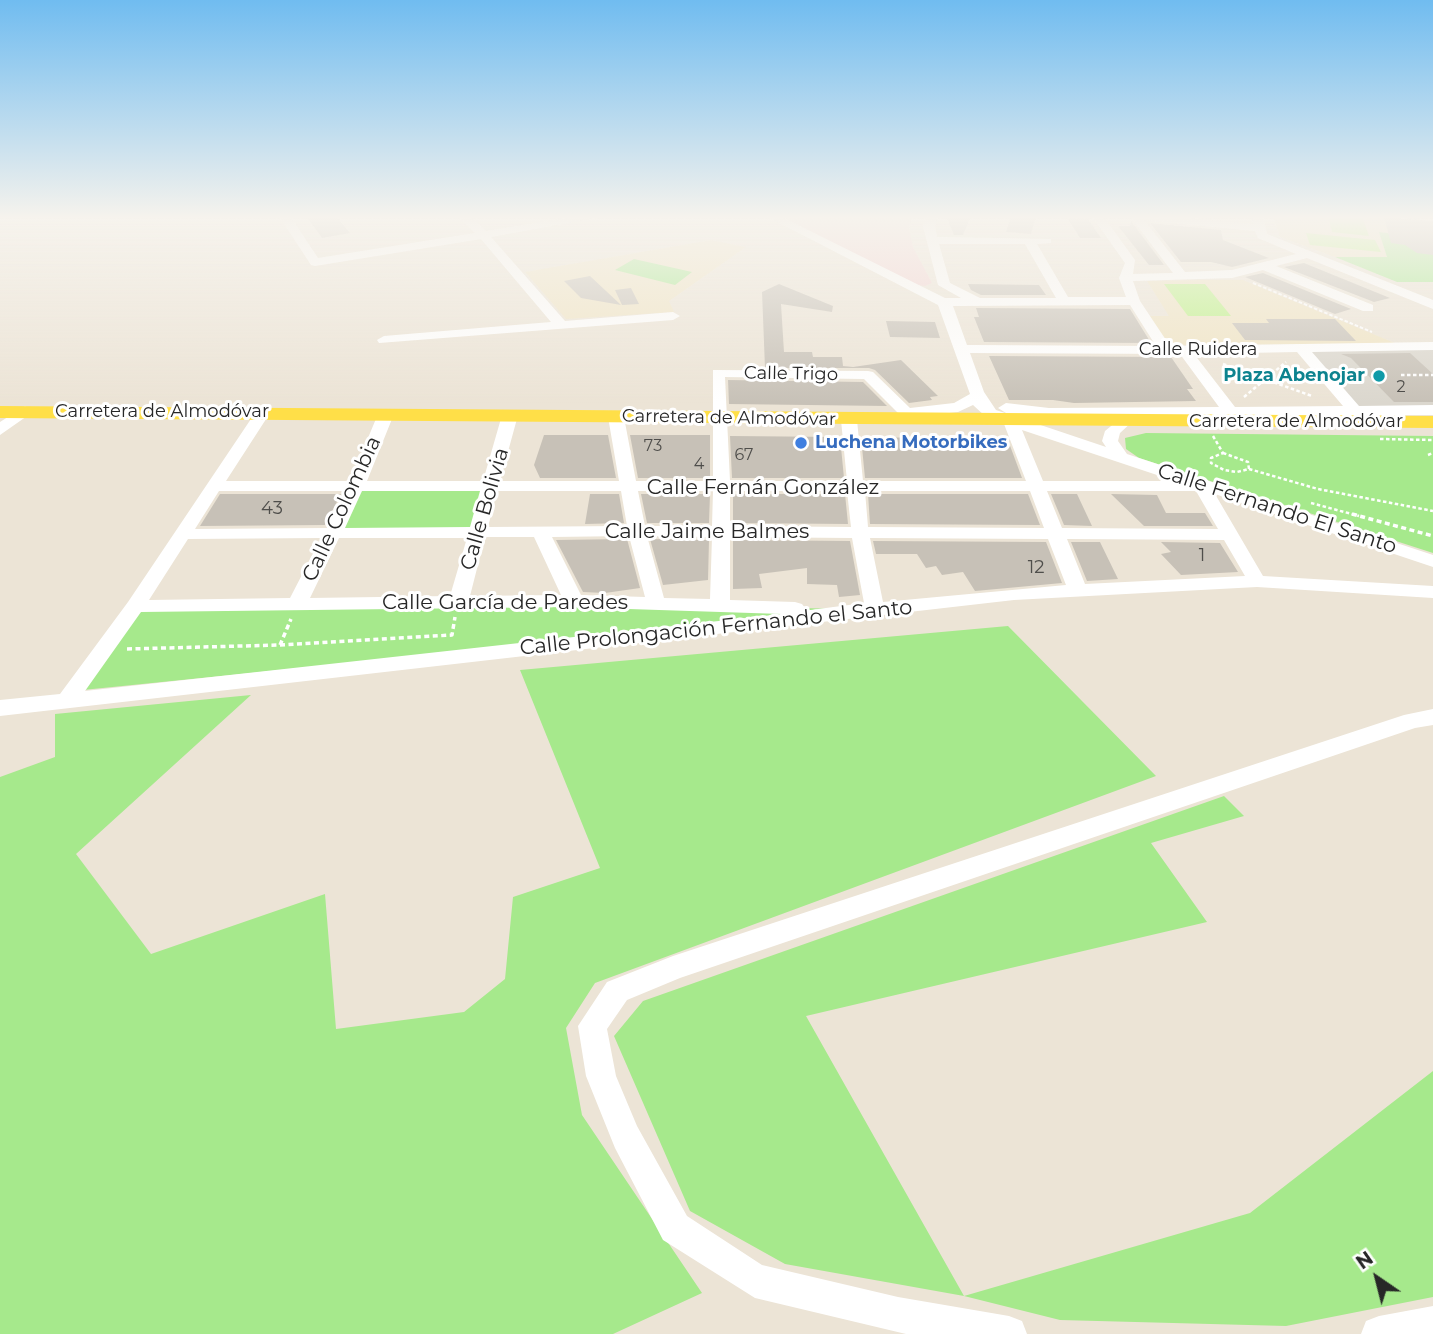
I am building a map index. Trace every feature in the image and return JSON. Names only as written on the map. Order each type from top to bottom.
[{"type":"main road","name":"Carretera de Almodóvar","points":[[0,412],[952,421],[1433,422]]},
{"type":"street","points":[[520,278],[560,324]]},
{"type":"street","points":[[892,278],[917,291],[979,301],[1134,301]]},
{"type":"street","points":[[942,278],[983,411],[973,421]]},
{"type":"street","points":[[1051,278],[1064,301]]},
{"type":"street","points":[[1125,278],[1134,301],[1166,350]]},
{"type":"street","points":[[1297,278],[1368,308]]},
{"type":"street","points":[[1365,278],[1433,305]]},
{"type":"street","points":[[384,340],[673,316]]},
{"type":"street","name":"Calle Ruidera","points":[[962,349],[1184,350],[1433,346]]},
{"type":"street","points":[[1302,349],[1354,410]]},
{"type":"street","points":[[1184,350],[1229,410]]},
{"type":"street","name":"Calle Trigo","points":[[720,418],[718,373],[868,375],[906,412],[944,411],[979,395]]},
{"type":"street","points":[[979,395],[1008,409],[1026,412],[1433,410]]},
{"type":"street","points":[[952,421],[967,414],[979,395]]},
{"type":"street","name":"Calle Fernando El Santo","points":[[979,395],[990,413],[1433,561]]},
{"type":"street","name":"Carretera de Almodóvar","points":[[0,430],[25,411]]},
{"type":"street","points":[[67,700],[135,606],[262,413]]},
{"type":"street","name":"Calle Colombia","points":[[298,604],[356,487],[386,414]]},
{"type":"street","name":"Calle Bolivia","points":[[458,603],[477,531],[493,487],[510,415]]},
{"type":"street","points":[[615,416],[637,531],[656,604]]},
{"type":"street","points":[[720,418],[720,606]]},
{"type":"street","points":[[849,420],[860,532],[875,610]]},
{"type":"street","points":[[1012,421],[1035,489],[1078,591]]},
{"type":"street","points":[[1121,457],[1110,441],[1113,431],[1125,421]]},
{"type":"street","name":"Calle Fernán González","points":[[214,486],[857,489],[1202,486]]},
{"type":"street","points":[[1202,486],[1257,582]]},
{"type":"street","points":[[540,531],[574,601]]},
{"type":"street","name":"Calle Jaime Balmes","points":[[182,534],[637,531],[1232,535]]},
{"type":"street","name":"Calle Prolongación Fernando el Santo","points":[[0,708],[1014,594],[1257,582],[1433,592]]},
{"type":"street","name":"Calle García de Paredes","points":[[135,606],[574,601],[875,610]]},
{"type":"street","points":[[1009,1334],[898,1315],[755,1281],[675,1228],[625,1136],[601,1076],[592,1026],[617,991],[673,968],[1412,721],[1433,717]]},
{"type":"street","points":[[1378,1334],[1433,1324]]},
{"type":"path","points":[[1242,278],[1373,332]]},
{"type":"path","points":[[1229,410],[1302,349]]},
{"type":"path","points":[[1184,350],[1315,397]]},
{"type":"path","points":[[1401,375],[1433,375]]},
{"type":"path","points":[[1214,437],[1223,453]]},
{"type":"path","points":[[1249,469],[1251,466],[1242,457],[1223,453],[1215,454],[1211,463],[1224,470],[1237,472],[1249,469],[1318,489],[1433,511]]},
{"type":"path","points":[[1428,455],[1433,453]]},
{"type":"path","points":[[1303,501],[1338,508],[1433,536]]},
{"type":"path","points":[[104,649],[280,645],[452,635],[458,603]]},
{"type":"path","points":[[280,645],[298,604]]},
{"type":"shaded area","points":[[530,278],[701,278],[669,301],[674,312],[566,319]]},
{"type":"shaded area","points":[[898,278],[929,278],[932,283],[925,286],[909,284]]},
{"type":"shaded area","points":[[1243,280],[1397,344],[1165,345],[1147,316],[1169,316],[1147,281]]},
{"type":"shaded area","name":"Plaza Abenojar","points":[[1433,348],[1433,410],[1354,410],[1302,349]]},
{"type":"green space","points":[[648,278],[684,278],[675,285]]},
{"type":"green space","points":[[1388,278],[1433,278],[1433,282],[1397,282]]},
{"type":"green space","points":[[1164,284],[1205,284],[1231,316],[1188,316]]},
{"type":"green space","points":[[1146,433],[1433,436],[1433,553],[1139,458],[1126,449],[1125,438]]},
{"type":"green space","points":[[356,487],[493,487],[477,532],[331,533]]},
{"type":"green space","points":[[656,604],[875,610],[73,691],[135,606]]},
{"type":"green space","points":[[1008,626],[1156,776],[595,983],[566,1028],[582,1115],[702,1293],[613,1334],[0,1334],[0,777],[55,757],[55,714],[251,695],[76,854],[151,954],[325,894],[336,1029],[464,1012],[505,979],[513,897],[600,868],[520,670]]},
{"type":"green space","points":[[1224,796],[1244,816],[1151,843],[1207,922],[806,1016],[964,1296],[785,1264],[690,1211],[614,1036],[643,1001]]},
{"type":"green space","points":[[1433,1071],[1433,1297],[1286,1326],[1060,1320],[964,1296],[1250,1213]]},
{"type":"building","points":[[592,278],[621,305],[581,298],[564,281]]},
{"type":"building","points":[[1248,278],[1276,278],[1351,309],[1335,314]]},
{"type":"building","points":[[1313,278],[1341,278],[1390,298],[1374,302]]},
{"type":"building","points":[[779,284],[833,306],[832,312],[781,304],[784,352],[812,352],[813,357],[842,357],[843,366],[853,367],[901,360],[938,396],[930,397],[932,400],[909,403],[875,370],[869,368],[765,368],[762,292]]},
{"type":"building","points":[[968,284],[1039,285],[1046,295],[981,295],[971,290]]},
{"type":"building","points":[[631,288],[639,304],[622,305],[615,290]]},
{"type":"building","points":[[976,308],[1130,309],[1151,343],[984,342],[974,317],[979,317]]},
{"type":"building","points":[[1266,319],[1335,319],[1356,341],[1245,340],[1232,323],[1269,323]]},
{"type":"building","points":[[886,321],[935,322],[940,338],[890,337]]},
{"type":"building","points":[[1410,353],[1433,374],[1433,402],[1394,402],[1351,358],[1341,354]]},
{"type":"building","points":[[989,356],[1171,357],[1193,389],[1187,389],[1196,401],[1074,403],[1009,400]]},
{"type":"building","points":[[728,380],[863,382],[887,406],[729,404]]},
{"type":"building","points":[[544,435],[608,435],[616,478],[540,478],[534,465]]},
{"type":"building","points":[[630,435],[710,435],[710,478],[638,478]]},
{"type":"building","points":[[730,436],[840,437],[844,478],[732,478]]},
{"type":"building","points":[[861,437],[999,439],[1001,443],[1009,443],[1022,478],[865,478]]},
{"type":"building","points":[[220,494],[341,494],[325,525],[200,526]]},
{"type":"building","points":[[590,494],[619,494],[624,523],[585,524]]},
{"type":"building","points":[[641,494],[710,494],[709,523],[647,523]]},
{"type":"building","points":[[733,494],[845,494],[848,524],[733,523]]},
{"type":"building","points":[[868,494],[1028,494],[1040,525],[870,524]]},
{"type":"building","points":[[1051,494],[1077,494],[1092,526],[1064,525]]},
{"type":"building","points":[[1111,494],[1157,495],[1166,513],[1205,513],[1213,526],[1144,526]]},
{"type":"building","points":[[627,539],[640,588],[605,593],[583,592],[556,540]]},
{"type":"building","points":[[650,539],[709,540],[708,580],[663,585]]},
{"type":"building","points":[[733,540],[850,541],[860,595],[839,597],[837,585],[807,584],[807,568],[759,574],[762,588],[733,589]]},
{"type":"building","points":[[873,541],[1046,542],[1062,583],[975,591],[963,572],[942,575],[936,566],[926,568],[917,554],[876,554]]},
{"type":"building","points":[[1071,542],[1100,542],[1118,579],[1087,581]]},
{"type":"building","points":[[1161,542],[1220,543],[1238,572],[1181,575],[1161,554],[1171,552]]},
{"type":"place","name":"Plaza Abenojar","points":[[1379,376]]},
{"type":"place","name":"Luchena Motorbikes","points":[[801,443]]}]
